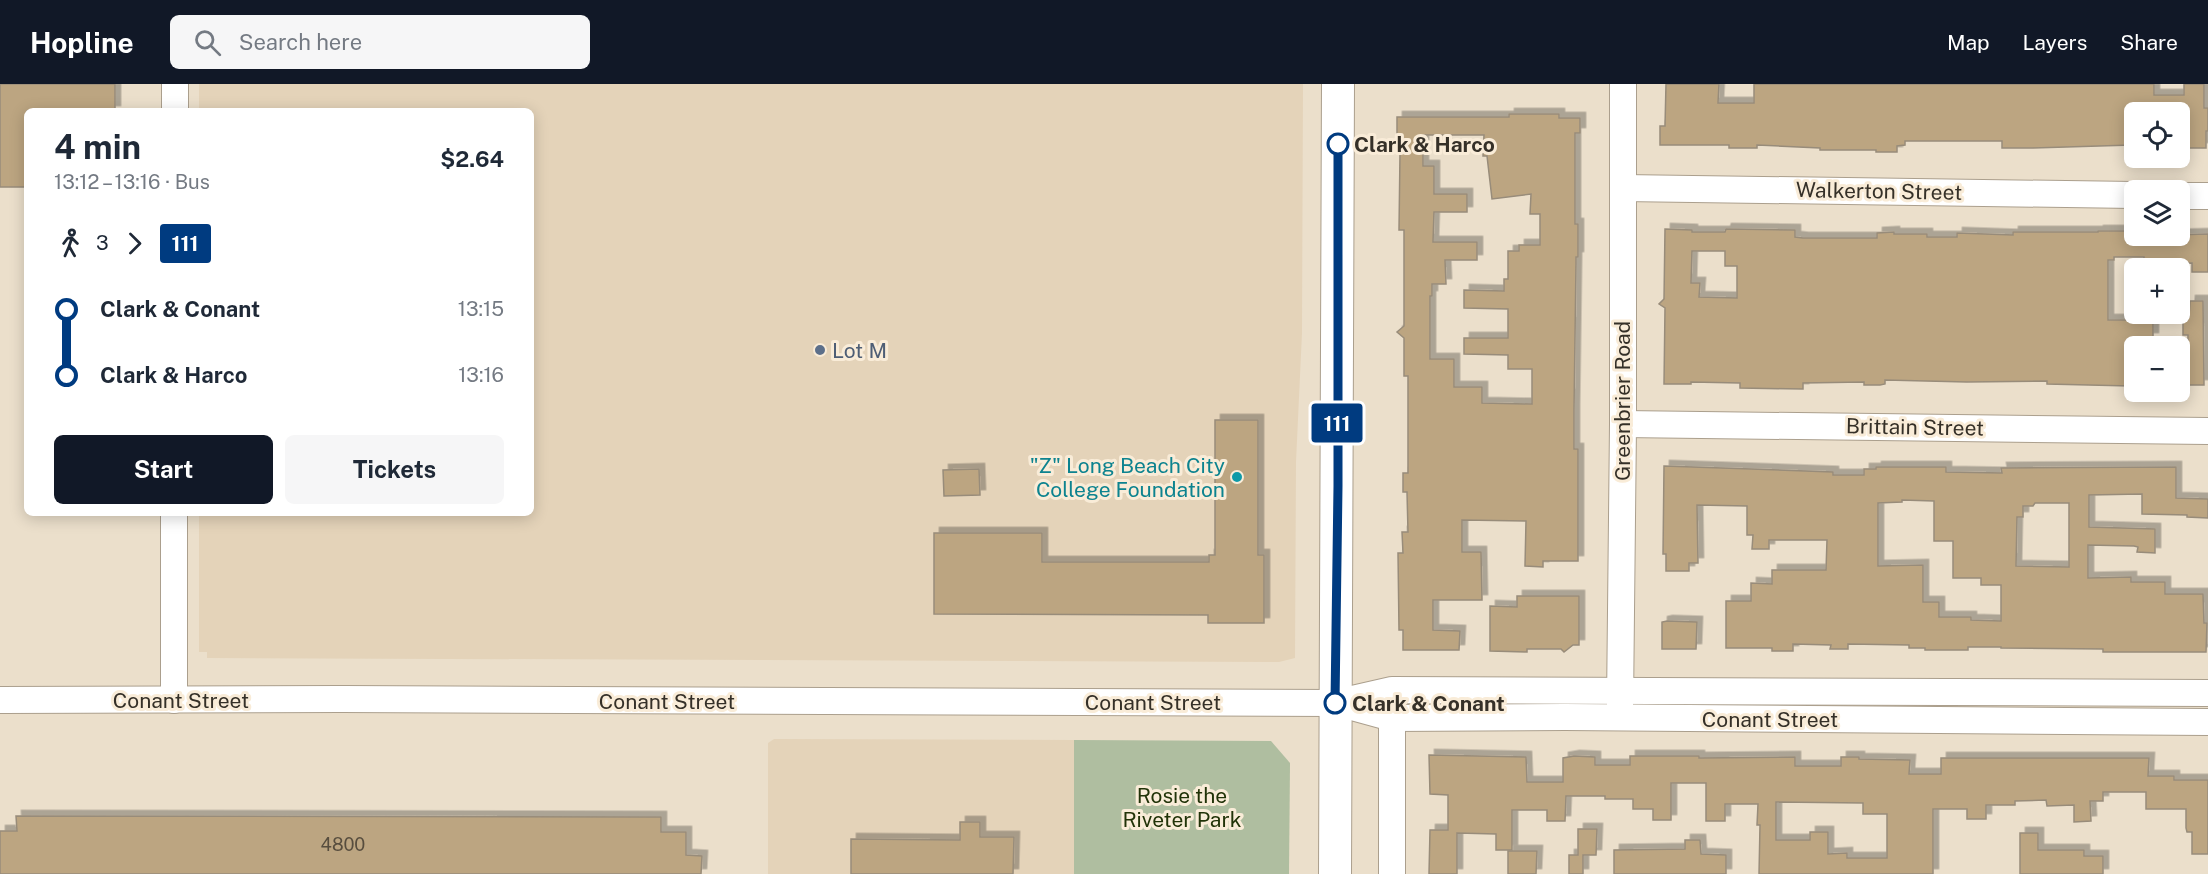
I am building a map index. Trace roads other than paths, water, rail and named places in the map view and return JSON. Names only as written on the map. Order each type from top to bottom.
[{"type":"main road","points":[[1335,874],[1338,84]]},
{"type":"street","points":[[175,84],[175,108]]},
{"type":"street","name":"Greenbrier Road","points":[[1620,718],[1623,84]]},
{"type":"street","name":"Walkerton Street","points":[[1623,188],[2124,195]]},
{"type":"street","points":[[2190,196],[2208,196]]},
{"type":"street","name":"Brittain Street","points":[[1623,424],[2208,431]]},
{"type":"street","points":[[174,516],[174,700]]},
{"type":"street","points":[[1392,690],[1392,874]]},
{"type":"street","name":"Conant Street","points":[[0,700],[1335,703],[1392,690],[2208,693]]},
{"type":"street","name":"Conant Street","points":[[1335,703],[1392,718],[2208,722]]},
{"type":"place","name":"Clark & Harco","points":[[1338,144]]},
{"type":"place","name":"Lot M","points":[[820,350]]},
{"type":"place","name":"\"Z\" Long Beach City College Foundation","points":[[1237,477]]},
{"type":"place","name":"Clark & Conant","points":[[1335,703]]},
{"type":"park label","name":"Rosie the Riveter Park","points":[[1182,807]]}]
